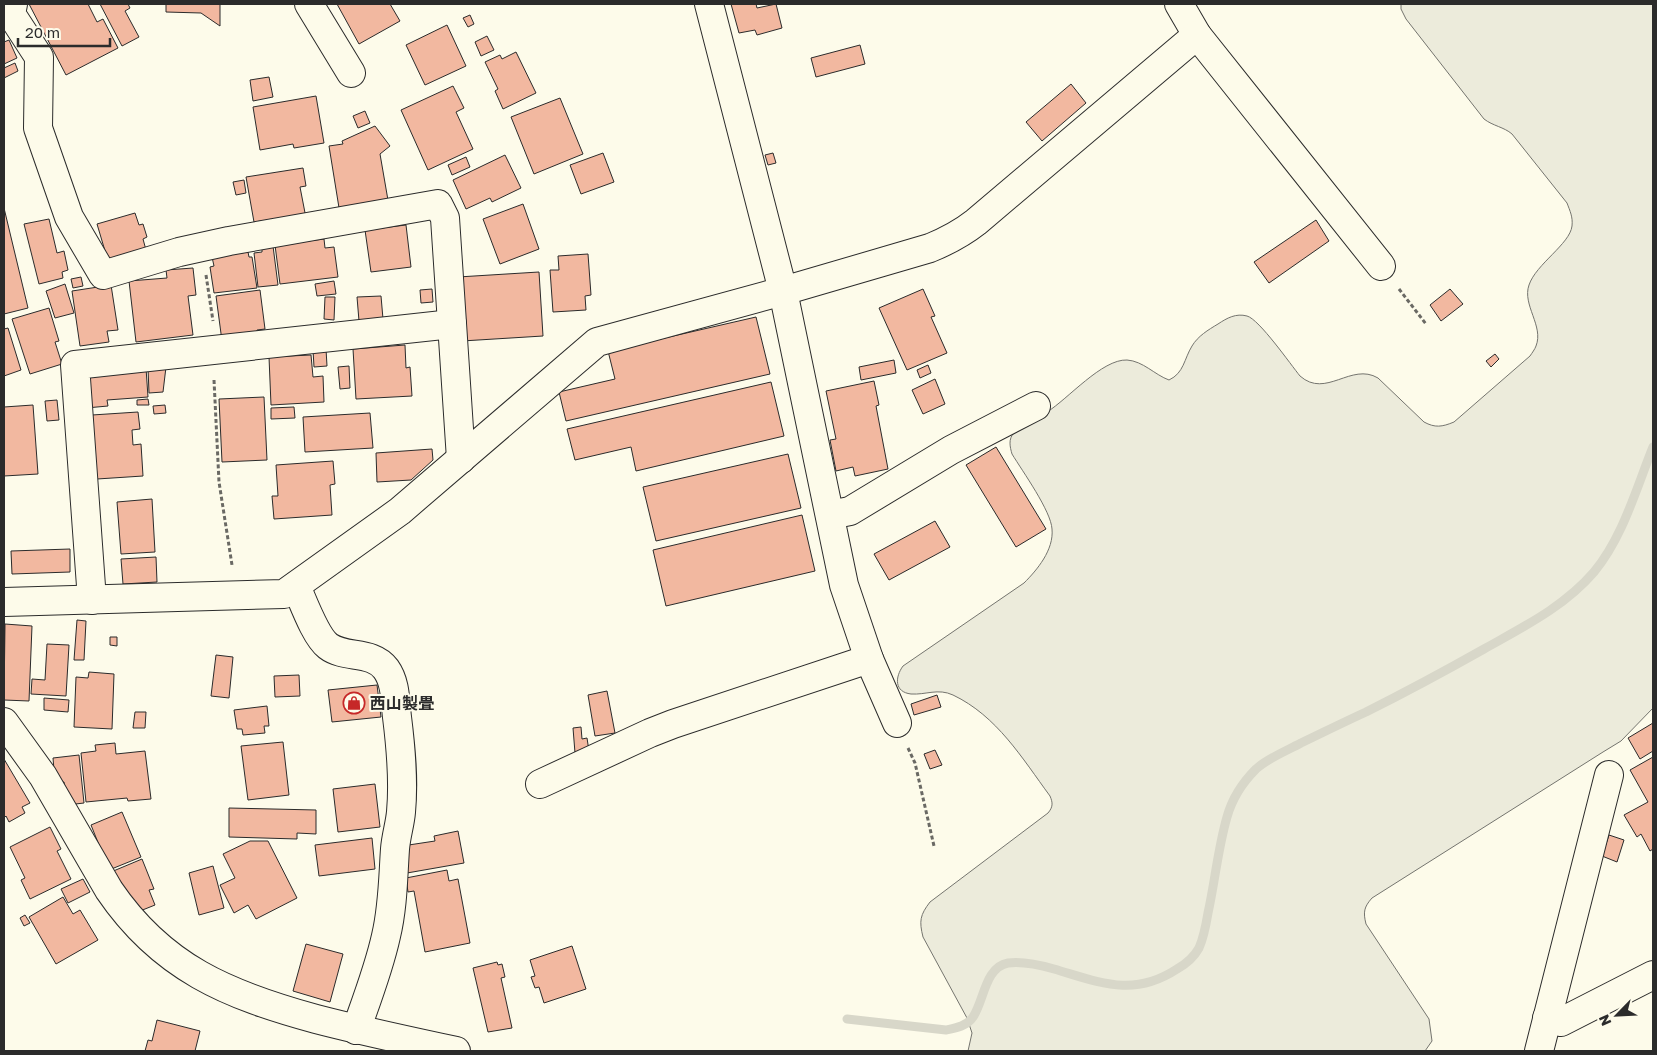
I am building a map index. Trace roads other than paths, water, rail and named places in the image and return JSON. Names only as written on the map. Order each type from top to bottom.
[{"type":"street","points":[[14,4],[11,14],[39,56],[38,128],[69,217],[103,275],[201,247],[229,241],[438,204],[445,218],[461,459]]},
{"type":"street","points":[[309,4],[351,73]]},
{"type":"street","points":[[708,4],[783,291],[844,585],[869,659],[897,723]]},
{"type":"street","points":[[1179,4],[1197,34],[1381,266]]},
{"type":"street","points":[[4,602],[284,594],[400,511],[597,342],[930,248],[962,232],[1197,34]]},
{"type":"street","points":[[92,600],[75,365],[452,324]]},
{"type":"street","points":[[830,515],[850,511],[952,450],[1036,406]]},
{"type":"street","points":[[296,586],[319,636],[327,645],[338,651],[376,660],[386,668],[392,680],[394,693],[402,758],[403,786],[390,916],[376,975],[356,1030]]},
{"type":"street","points":[[540,784],[673,724],[869,659]]},
{"type":"street","points":[[4,722],[43,776],[108,890],[121,908],[150,939],[182,964],[237,994],[276,1008],[356,1030],[456,1051]]},
{"type":"street","points":[[1539,1051],[1609,775]]},
{"type":"street","points":[[1547,1018],[1561,1022],[1653,975]]},
{"type":"waterway","points":[[847,1019],[946,1030],[961,1026],[968,1023],[973,1017],[994,971],[1008,963],[1031,964],[1116,985],[1146,983],[1161,978],[1184,965],[1195,954],[1201,944],[1229,810],[1242,785],[1251,774],[1277,755],[1396,697],[1513,633],[1570,596],[1594,572],[1613,544],[1628,512],[1653,447]]},
{"type":"place","name":"西山製畳","points":[[354,703]]}]
